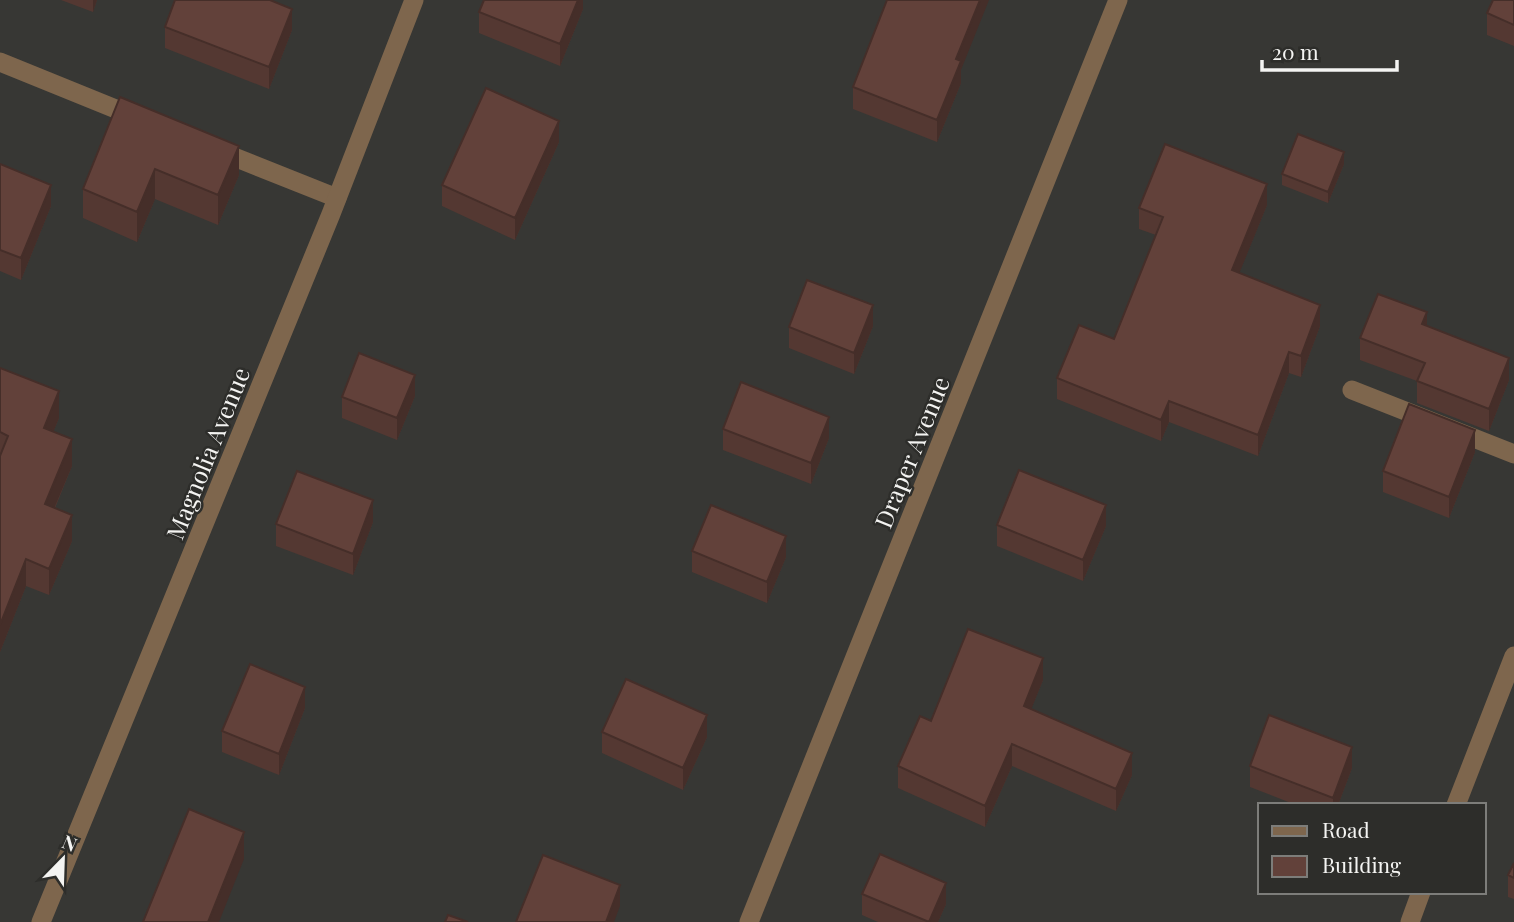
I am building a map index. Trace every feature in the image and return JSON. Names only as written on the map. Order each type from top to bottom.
[{"type":"street","name":"Magnolia Avenue","points":[[41,922],[337,198],[414,0]]},
{"type":"street","name":"Draper Avenue","points":[[749,922],[1118,0]]},
{"type":"street","points":[[0,62],[155,125]]},
{"type":"street","points":[[194,141],[337,198]]},
{"type":"street","points":[[1352,390],[1514,454]]},
{"type":"street","points":[[1457,803],[1514,656]]},
{"type":"street","points":[[1410,922],[1420,894]]},
{"type":"building","points":[[175,0],[270,0],[292,9],[269,67],[165,27]]},
{"type":"building","points":[[484,0],[578,0],[560,44],[479,12]]},
{"type":"building","points":[[887,0],[980,0],[956,59],[961,61],[937,120],[853,87]]},
{"type":"building","points":[[1493,0],[1514,0],[1514,25],[1487,13]]},
{"type":"building","points":[[486,88],[559,121],[515,218],[442,185]]},
{"type":"building","points":[[120,97],[239,146],[218,195],[155,169],[137,212],[83,189]]},
{"type":"building","points":[[1298,134],[1344,152],[1328,192],[1282,174]]},
{"type":"building","points":[[1165,144],[1267,184],[1232,270],[1320,305],[1301,356],[1289,352],[1258,435],[1169,401],[1161,420],[1057,378],[1079,325],[1114,339],[1163,217],[1139,208]]},
{"type":"building","points":[[0,164],[51,185],[21,258],[0,250]]},
{"type":"building","points":[[807,280],[873,305],[854,353],[789,327]]},
{"type":"building","points":[[1378,294],[1427,312],[1422,324],[1509,358],[1489,409],[1417,381],[1425,363],[1360,338]]},
{"type":"building","points":[[359,353],[415,375],[397,418],[342,397]]},
{"type":"building","points":[[0,368],[59,391],[44,428],[72,439],[45,504],[72,515],[49,569],[26,559],[0,625],[0,456],[8,436],[0,432]]},
{"type":"building","points":[[741,382],[829,417],[811,463],[723,429]]},
{"type":"building","points":[[1409,404],[1475,430],[1449,497],[1383,471]]},
{"type":"building","points":[[1019,470],[1106,505],[1083,560],[997,525]]},
{"type":"building","points":[[297,471],[373,500],[353,554],[276,524]]},
{"type":"building","points":[[711,505],[786,536],[767,582],[692,551]]},
{"type":"building","points":[[968,629],[1043,658],[1024,706],[1132,753],[1116,789],[1012,744],[985,806],[898,766],[920,716],[931,721]]},
{"type":"building","points":[[250,664],[305,687],[279,754],[222,731]]},
{"type":"building","points":[[626,679],[707,715],[683,768],[602,732]]},
{"type":"building","points":[[1269,715],[1352,747],[1333,798],[1250,766]]},
{"type":"building","points":[[189,809],[244,832],[208,922],[143,922]]},
{"type":"building","points":[[880,854],[946,883],[929,922],[862,894]]},
{"type":"building","points":[[543,855],[620,885],[606,922],[516,922]]},
{"type":"building","points":[[1514,863],[1514,878],[1508,875]]},
{"type":"building","points":[[448,915],[468,922],[445,922]]}]
